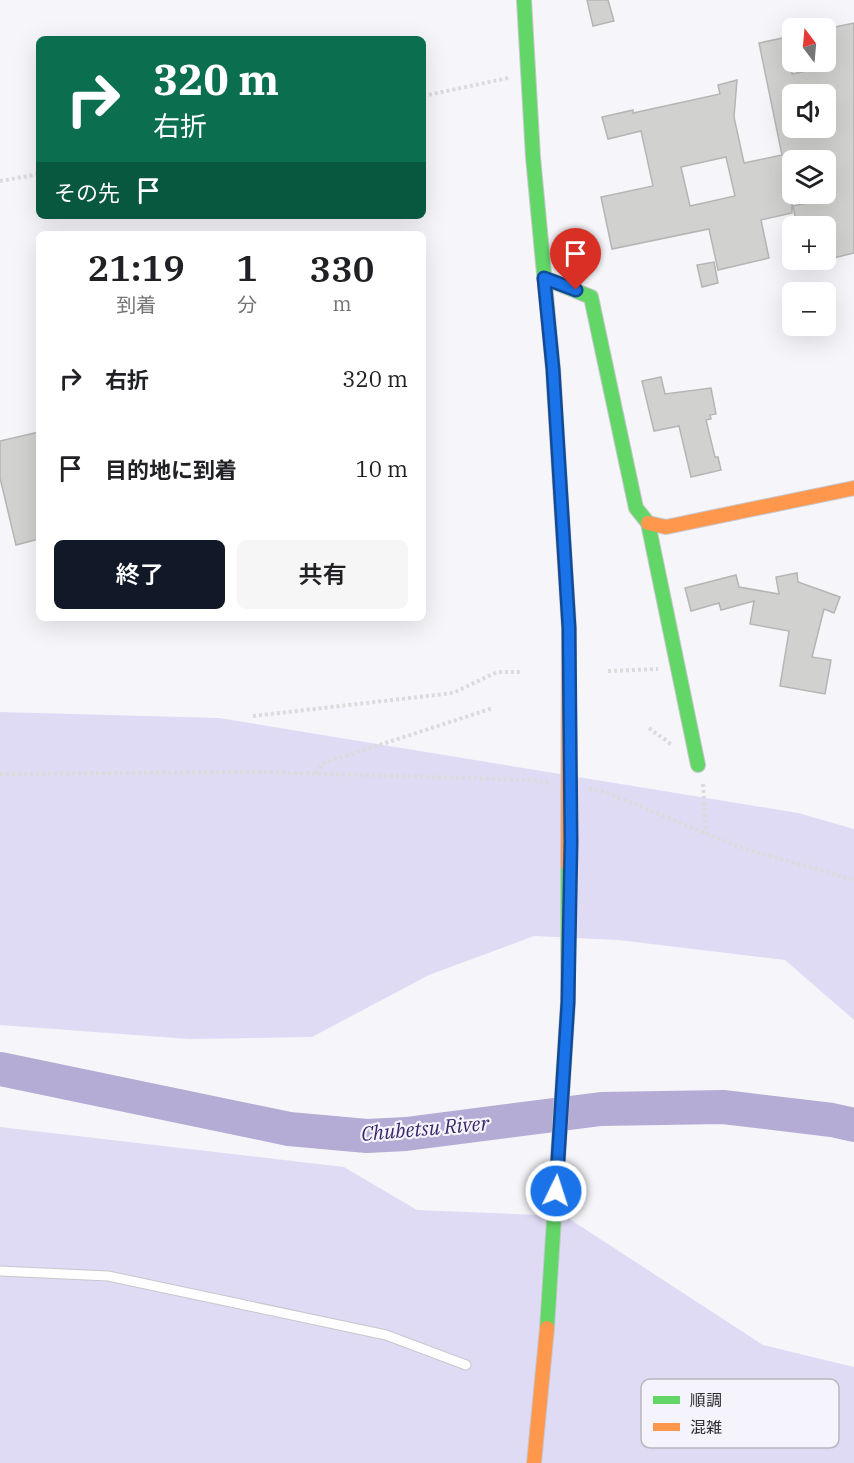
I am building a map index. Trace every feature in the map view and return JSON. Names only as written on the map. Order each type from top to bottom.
[{"type":"main road","points":[[524,0],[526,75],[553,369],[569,628],[571,842],[568,1002],[549,1309],[534,1463]]},
{"type":"main road","points":[[511,11],[526,75]]},
{"type":"main road","points":[[544,278],[591,297],[636,508],[648,523],[698,765]]},
{"type":"main road","points":[[648,523],[666,527],[854,488]]},
{"type":"lane","points":[[0,1271],[108,1276],[386,1335],[466,1365]]},
{"type":"path","points":[[426,95],[526,75]]},
{"type":"path","points":[[0,182],[36,175]]},
{"type":"path","points":[[608,672],[678,668]]},
{"type":"path","points":[[254,716],[453,693],[497,672],[520,672]]},
{"type":"path","points":[[314,773],[324,763],[493,708]]},
{"type":"path","points":[[0,774],[314,773],[530,780],[605,792],[739,847],[854,880]]},
{"type":"shaded area","points":[[0,712],[219,718],[798,813],[854,829],[854,1020],[785,960],[618,940],[534,936],[429,975],[312,1037],[189,1039],[0,1025]]},
{"type":"shaded area","points":[[0,1127],[344,1167],[417,1210],[565,1216],[763,1345],[854,1367],[854,1463],[0,1463]]},
{"type":"building","points":[[587,0],[608,0],[614,21],[593,26]]},
{"type":"building","points":[[854,23],[854,253],[836,257],[836,216],[795,216],[793,206],[836,204],[836,150],[782,150],[782,155],[759,43],[782,38],[782,72],[792,72],[792,74],[836,72],[836,27]]},
{"type":"building","points":[[737,80],[734,117],[744,163],[782,155],[782,204],[792,204],[792,213],[761,220],[769,258],[718,270],[709,229],[612,249],[601,197],[653,186],[641,131],[608,139],[602,117],[633,110],[633,113],[720,94],[718,85]],"holes":[[[726,157],[735,196],[690,206],[681,167]]]},
{"type":"building","points":[[714,262],[718,283],[702,287],[697,265]]},
{"type":"building","points":[[661,377],[665,394],[711,388],[716,414],[710,415],[711,419],[706,420],[715,457],[718,457],[721,470],[691,477],[679,426],[654,431],[642,381]]},
{"type":"building","points":[[36,433],[36,540],[16,545],[0,478],[0,441]]},
{"type":"building","points":[[797,573],[798,582],[840,597],[834,613],[824,609],[812,657],[831,660],[825,694],[780,686],[789,631],[750,624],[754,601],[721,610],[719,603],[691,611],[685,588],[736,575],[739,587],[779,594],[776,577]]},
{"type":"waterway","name":"Chubetsu River","points":[[0,1069],[289,1129],[367,1136],[406,1134],[601,1109],[723,1107],[832,1120],[854,1125]]},
{"type":"traffic: fast","points":[[524,0],[533,157],[553,369],[560,484]]},
{"type":"traffic: fast","points":[[544,278],[591,297],[636,508],[648,523],[698,765]]},
{"type":"traffic: fast","points":[[547,1328],[568,1002],[568,865]]},
{"type":"traffic: slow","points":[[560,484],[569,628],[568,865]]},
{"type":"traffic: slow","points":[[648,523],[666,527],[854,488]]},
{"type":"traffic: slow","points":[[534,1463],[547,1328]]},
{"type":"route","points":[[556,1191],[568,1002],[571,842],[569,628],[553,369],[544,278],[576,290]]}]
